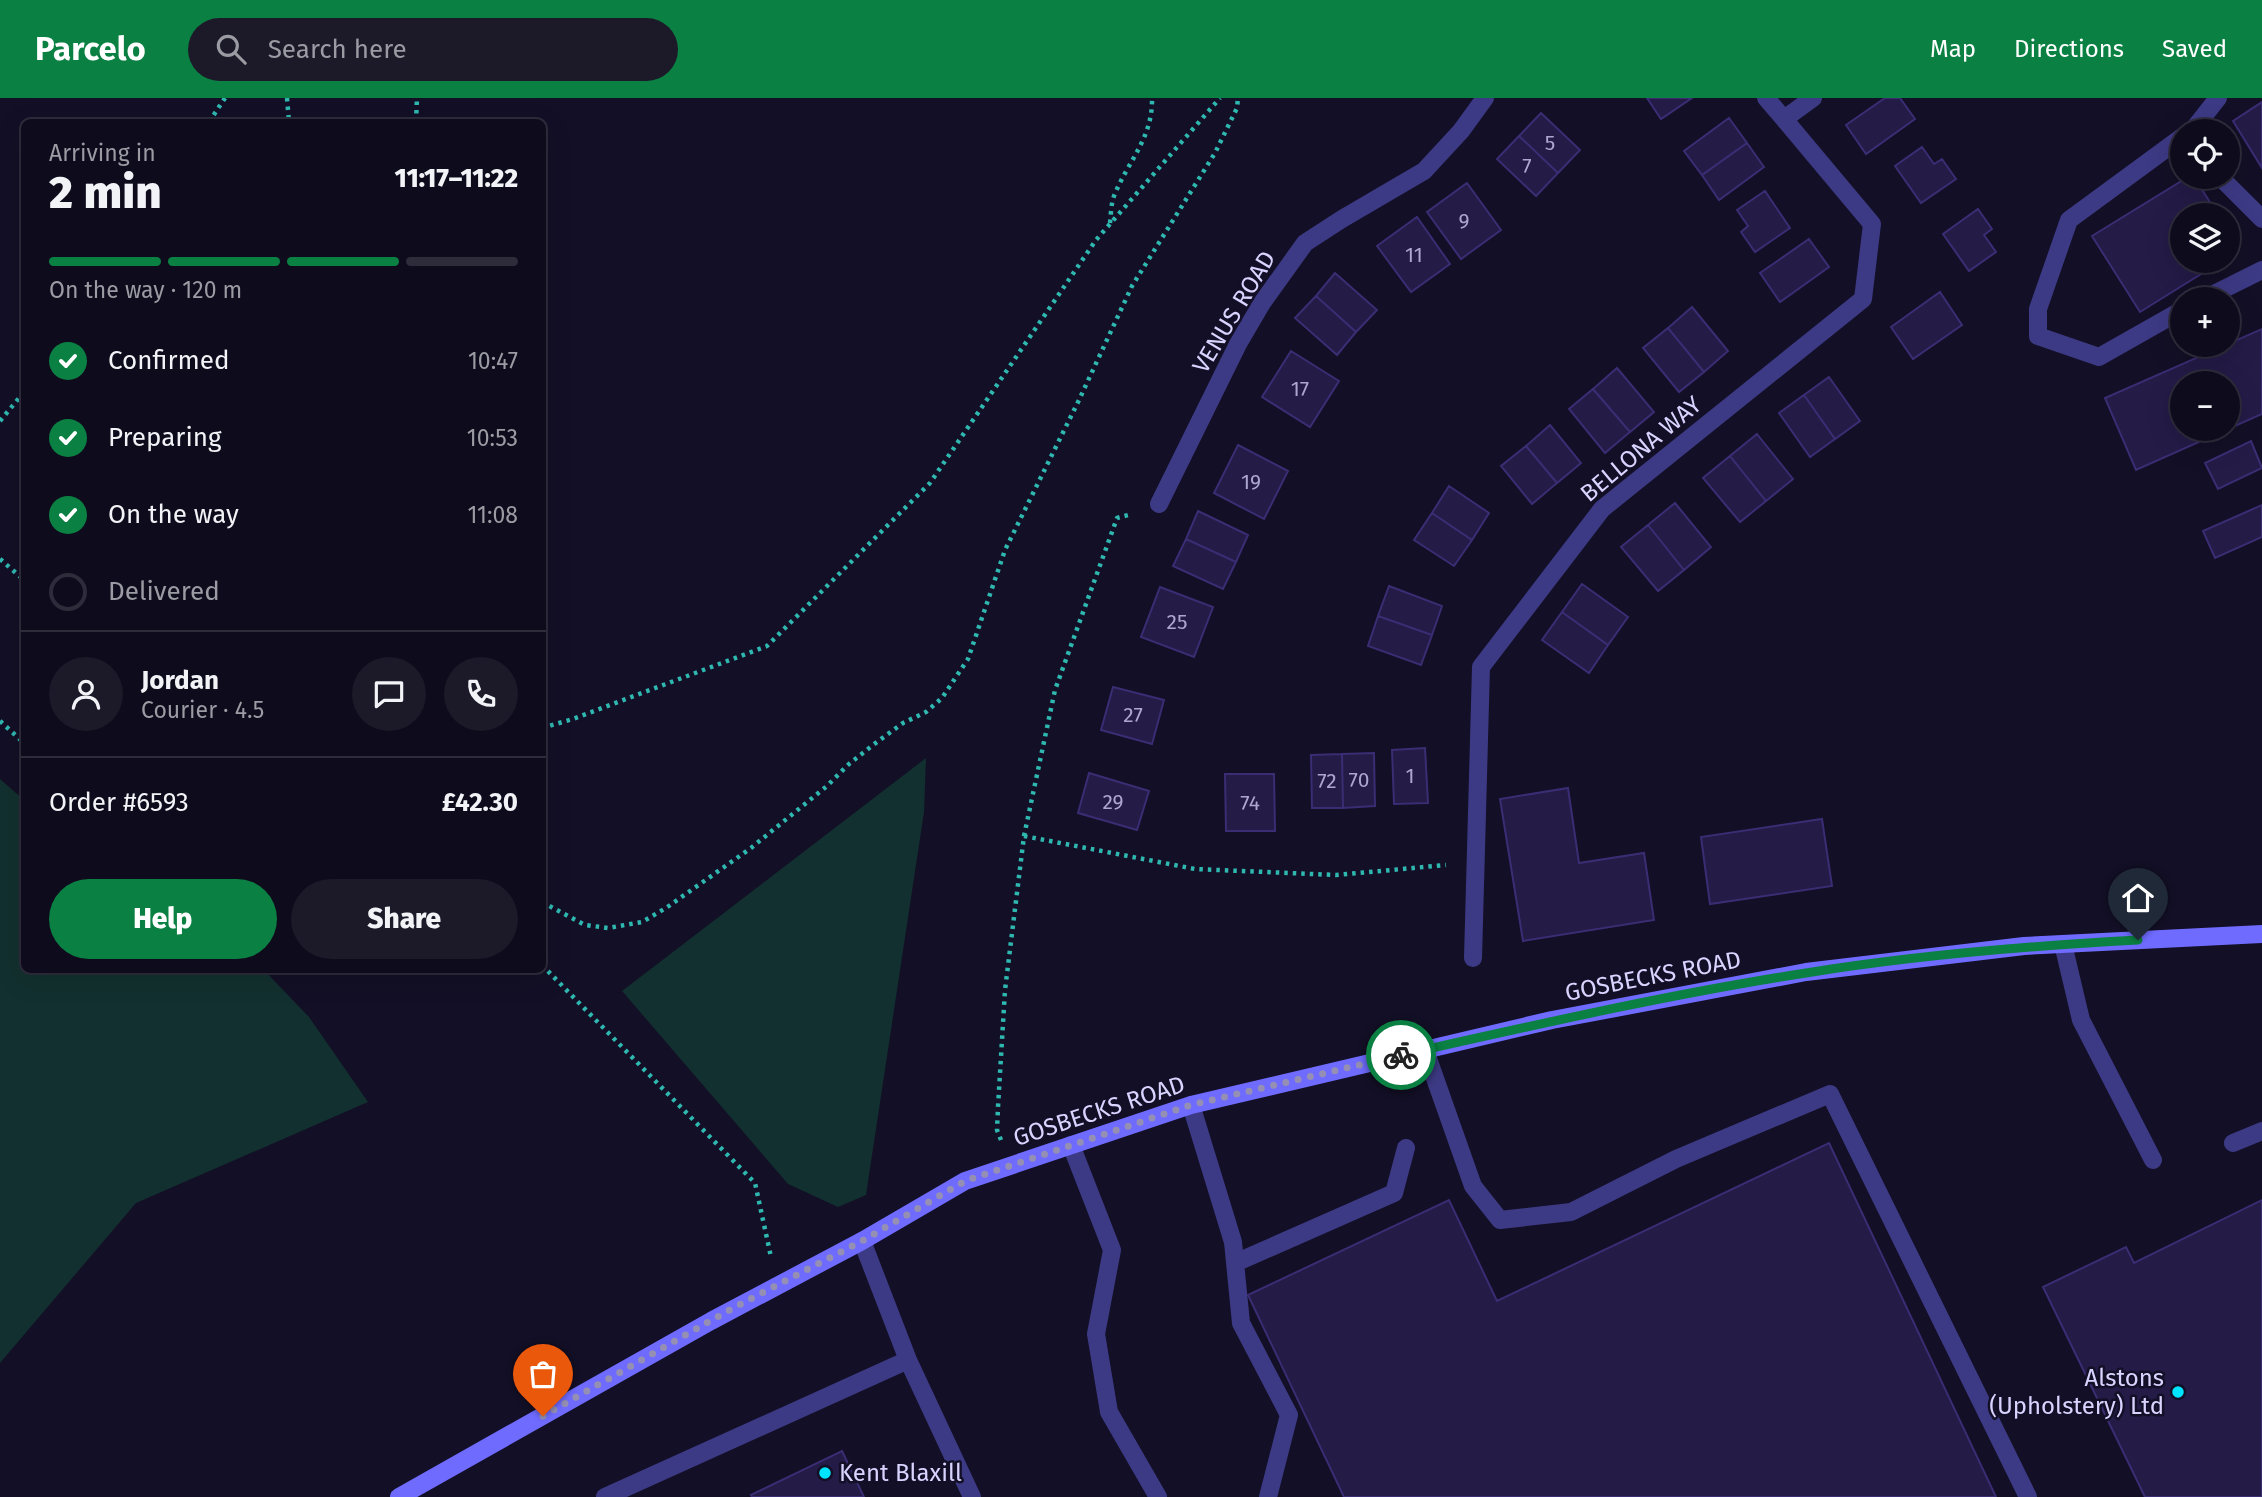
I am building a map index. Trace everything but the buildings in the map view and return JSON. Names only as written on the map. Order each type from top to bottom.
[{"type":"street","name":"VENUS ROAD","points":[[1159,504],[1238,344],[1262,303],[1306,243],[1424,171],[1461,131],[1485,98]]},
{"type":"street","points":[[1766,98],[1784,119],[1813,98]]},
{"type":"street","points":[[2200,119],[2218,98]]},
{"type":"street","name":"BELLONA WAY","points":[[1474,958],[1481,667],[1602,509],[1863,299],[1872,224],[1784,119]]},
{"type":"street","points":[[2170,146],[2069,220],[2038,309],[2038,335],[2099,357],[2170,317]]},
{"type":"street","points":[[2232,189],[2262,219]]},
{"type":"street","points":[[2228,287],[2262,270]]},
{"type":"street","name":"GOSBECKS ROAD","points":[[399,1497],[777,1284],[862,1241],[965,1181],[1191,1105],[1552,1020],[1806,972],[2024,946],[2262,934]]},
{"type":"street","points":[[2063,944],[2081,1020],[2153,1160]]},
{"type":"street","points":[[1425,1050],[1472,1185],[1500,1220],[1571,1212],[1676,1159],[1830,1094],[2028,1497]]},
{"type":"street","points":[[1191,1105],[1233,1242],[1241,1323],[1289,1415],[1268,1497]]},
{"type":"street","points":[[2233,1143],[2262,1130]]},
{"type":"street","points":[[1071,1145],[1112,1250],[1096,1334],[1109,1412],[1158,1497]]},
{"type":"street","points":[[1235,1263],[1394,1193],[1406,1148]]},
{"type":"street","points":[[862,1241],[908,1360],[972,1497]]},
{"type":"street","points":[[605,1497],[908,1360]]},
{"type":"path","points":[[211,119],[225,98]]},
{"type":"path","points":[[287,98],[289,119]]},
{"type":"path","points":[[416,119],[417,98]]},
{"type":"path","points":[[1110,224],[1113,197],[1142,144],[1153,116],[1152,98]]},
{"type":"path","points":[[546,727],[768,646],[930,483],[1096,240],[1220,98]]},
{"type":"path","points":[[546,904],[585,925],[608,928],[642,922],[751,848],[828,786],[849,764],[873,745],[903,723],[926,712],[942,698],[968,659],[1005,550],[1132,286],[1215,153],[1237,108],[1238,98]]},
{"type":"path","points":[[0,421],[21,396]]},
{"type":"path","points":[[1011,1166],[997,1130],[1006,990],[1024,836],[1055,690],[1117,519],[1159,504]]},
{"type":"path","points":[[0,559],[21,577]]},
{"type":"path","points":[[0,721],[21,740]]},
{"type":"path","points":[[1024,836],[1195,869],[1336,875],[1443,865],[1476,867]]},
{"type":"path","points":[[546,969],[755,1183],[777,1284]]},
{"type":"green space","points":[[926,758],[924,812],[866,1195],[838,1207],[788,1184],[622,991]]},
{"type":"green space","points":[[0,779],[21,797],[21,973],[267,973],[309,1017],[368,1102],[136,1203],[0,1363]]},
{"type":"way so far","points":[[543,1416],[733,1308],[862,1241],[965,1181],[1191,1105],[1401,1055]]},
{"type":"place","name":"Alstons (Upholstery) Ltd","points":[[2178,1392]]},
{"type":"place","name":"Kent Blaxill","points":[[825,1473]]},
{"type":"route","points":[[1401,1055],[1552,1020],[1806,972],[2024,946],[2138,940]]}]
